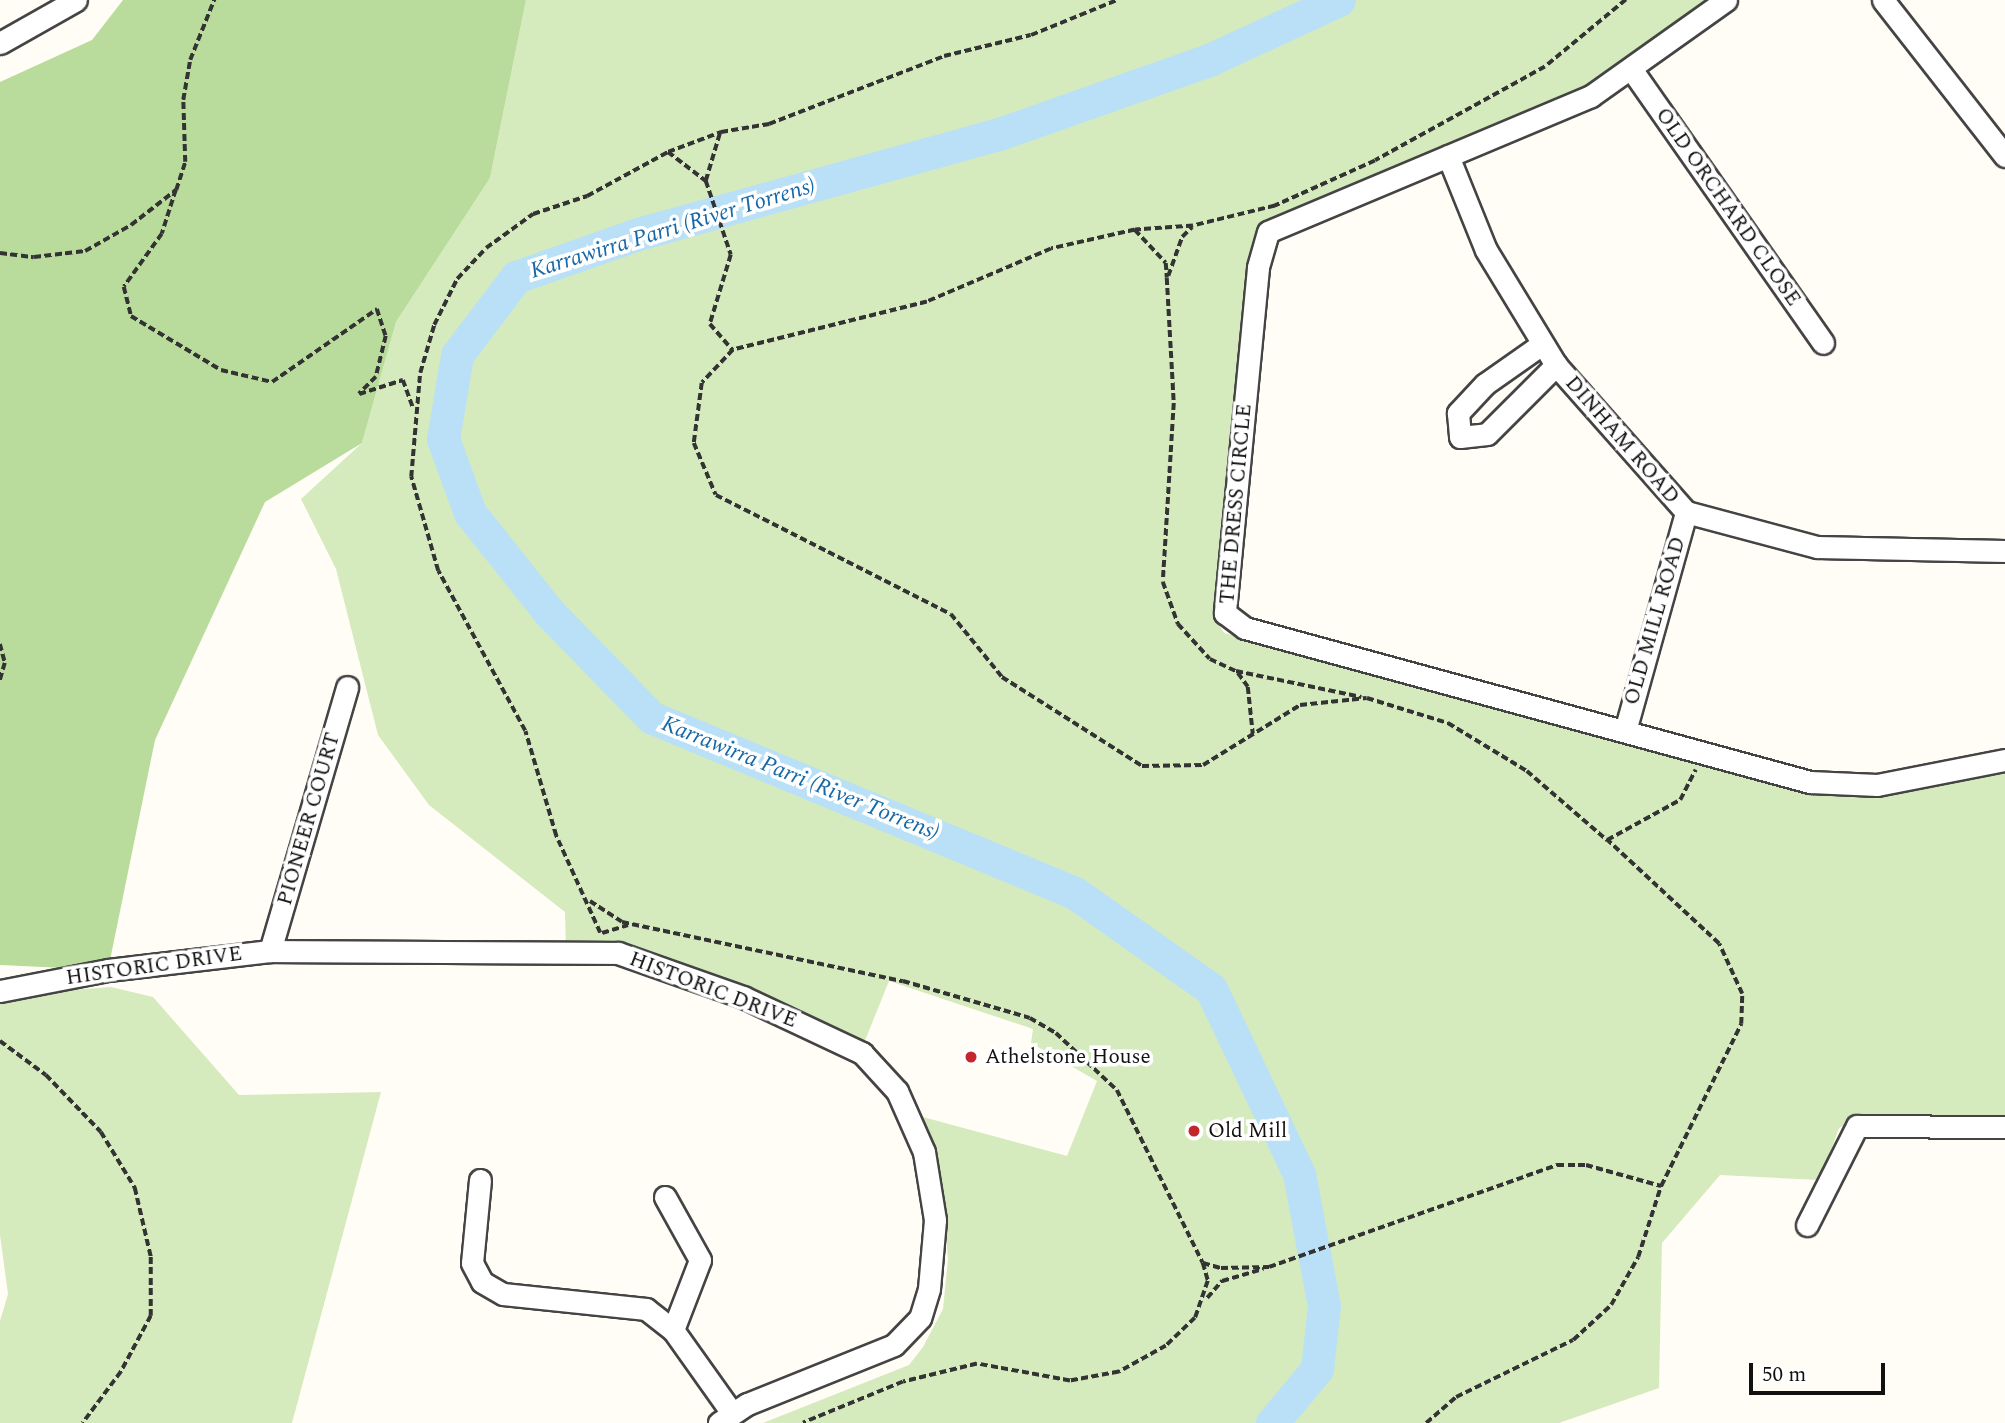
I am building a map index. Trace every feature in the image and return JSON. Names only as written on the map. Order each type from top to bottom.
[{"type":"street","points":[[0,43],[76,0]]},
{"type":"street","name":"THE DRESS CIRCLE","points":[[1726,0],[1632,70],[1591,96],[1268,232],[1258,268],[1225,613],[1245,628],[1700,751],[1843,786],[2005,760]]},
{"type":"street","points":[[1883,0],[2005,156]]},
{"type":"street","name":"OLD ORCHARD CLOSE","points":[[1632,70],[1824,343]]},
{"type":"street","name":"DINHAM ROAD","points":[[1448,156],[1486,250],[1556,365],[1686,512],[1817,547],[2005,551]]},
{"type":"street","points":[[1542,344],[1485,384],[1458,413],[1460,437],[1487,434],[1556,365]]},
{"type":"street","name":"OLD MILL ROAD","points":[[1625,731],[1686,512]]},
{"type":"street","name":"PIONEER COURT","points":[[270,951],[347,687]]},
{"type":"street","name":"HISTORIC DRIVE","points":[[0,991],[108,970],[270,951],[600,943],[690,976],[862,1053],[897,1091],[924,1152],[935,1220],[929,1289],[920,1318],[894,1345],[725,1418]]},
{"type":"street","points":[[1807,1225],[1857,1126],[2005,1127]]},
{"type":"street","points":[[480,1180],[472,1262],[482,1282],[503,1294],[646,1309],[673,1330],[725,1418]]},
{"type":"street","points":[[665,1197],[701,1260],[673,1330]]},
{"type":"path","points":[[214,0],[190,60],[183,100],[185,162],[162,234],[124,287],[131,317],[221,370],[272,382],[377,309],[386,336],[376,377],[359,394],[403,380],[414,409]]},
{"type":"path","points":[[631,924],[600,943],[587,898],[556,836],[525,731],[438,571],[423,530],[411,477],[414,409],[434,326],[457,279],[486,248],[533,214],[587,196],[668,152],[720,132],[769,124],[944,56],[1031,35],[1116,0]]},
{"type":"path","points":[[1367,698],[1300,705],[1202,765],[1142,766],[1002,677],[951,614],[716,495],[694,443],[702,383],[733,350],[928,302],[1051,249],[1135,230],[1193,226],[1275,206],[1375,161],[1545,67],[1626,0]]},
{"type":"path","points":[[720,132],[709,155],[706,181],[731,255],[710,324],[733,350]]},
{"type":"path","points":[[668,152],[706,181]]},
{"type":"path","points":[[0,253],[34,257],[85,251],[131,225],[176,190]]},
{"type":"path","points":[[1167,278],[1182,237],[1193,226]]},
{"type":"path","points":[[1135,230],[1166,263],[1174,403],[1163,582],[1178,624],[1210,659],[1237,671],[1367,698],[1448,723],[1527,772],[1607,840],[1719,944],[1742,994],[1741,1024],[1661,1186],[1638,1257],[1611,1305],[1573,1340],[1456,1397],[1426,1423]]},
{"type":"path","points":[[0,644],[5,663],[0,681]]},
{"type":"path","points":[[1237,671],[1248,687],[1253,734]]},
{"type":"path","points":[[1607,840],[1680,800],[1700,751]]},
{"type":"path","points":[[587,898],[604,914],[631,924],[903,981],[1030,1018],[1056,1033],[1117,1090],[1203,1263],[1208,1281],[1204,1303]]},
{"type":"path","points":[[0,1041],[46,1075],[101,1132],[135,1188],[148,1245],[151,1316],[121,1372],[83,1423]]},
{"type":"path","points":[[803,1423],[904,1382],[977,1364],[1096,1380],[1166,1346],[1222,1281],[1360,1237],[1434,1205],[1557,1165],[1586,1165],[1661,1186]]},
{"type":"path","points":[[1203,1263],[1221,1268],[1269,1267]]},
{"type":"green space","points":[[123,0],[526,0],[490,178],[396,322],[362,443],[265,502],[155,740],[108,970],[0,965],[0,82],[92,40]]},
{"type":"green space","points":[[526,0],[1718,0],[1589,92],[1256,238],[1214,616],[1224,633],[1814,789],[1855,795],[2005,774],[2005,1117],[1861,1116],[1839,1128],[1820,1180],[1720,1175],[1662,1243],[1659,1388],[1559,1423],[763,1423],[909,1365],[923,1347],[943,1309],[948,1259],[942,1187],[923,1117],[1067,1156],[1097,1081],[1031,1043],[1033,1029],[889,981],[862,1048],[730,987],[566,949],[565,912],[429,805],[378,735],[336,569],[301,499],[362,443],[396,322],[490,178]]},
{"type":"green space","points":[[111,987],[153,997],[239,1095],[381,1092],[292,1423],[0,1423],[0,1321],[8,1294],[0,1235],[0,1004],[45,992]]},
{"type":"waterway","name":"Karrawirra Parri (River Torrens)","points":[[1272,1423],[1317,1369],[1324,1306],[1299,1174],[1211,989],[1075,893],[651,717],[548,611],[470,513],[443,439],[457,355],[516,277],[638,234],[996,135],[1209,60],[1339,0]]},
{"type":"place","name":"Athelstone House","points":[[971,1057]]},
{"type":"place","name":"Old Mill","points":[[1194,1131]]}]
